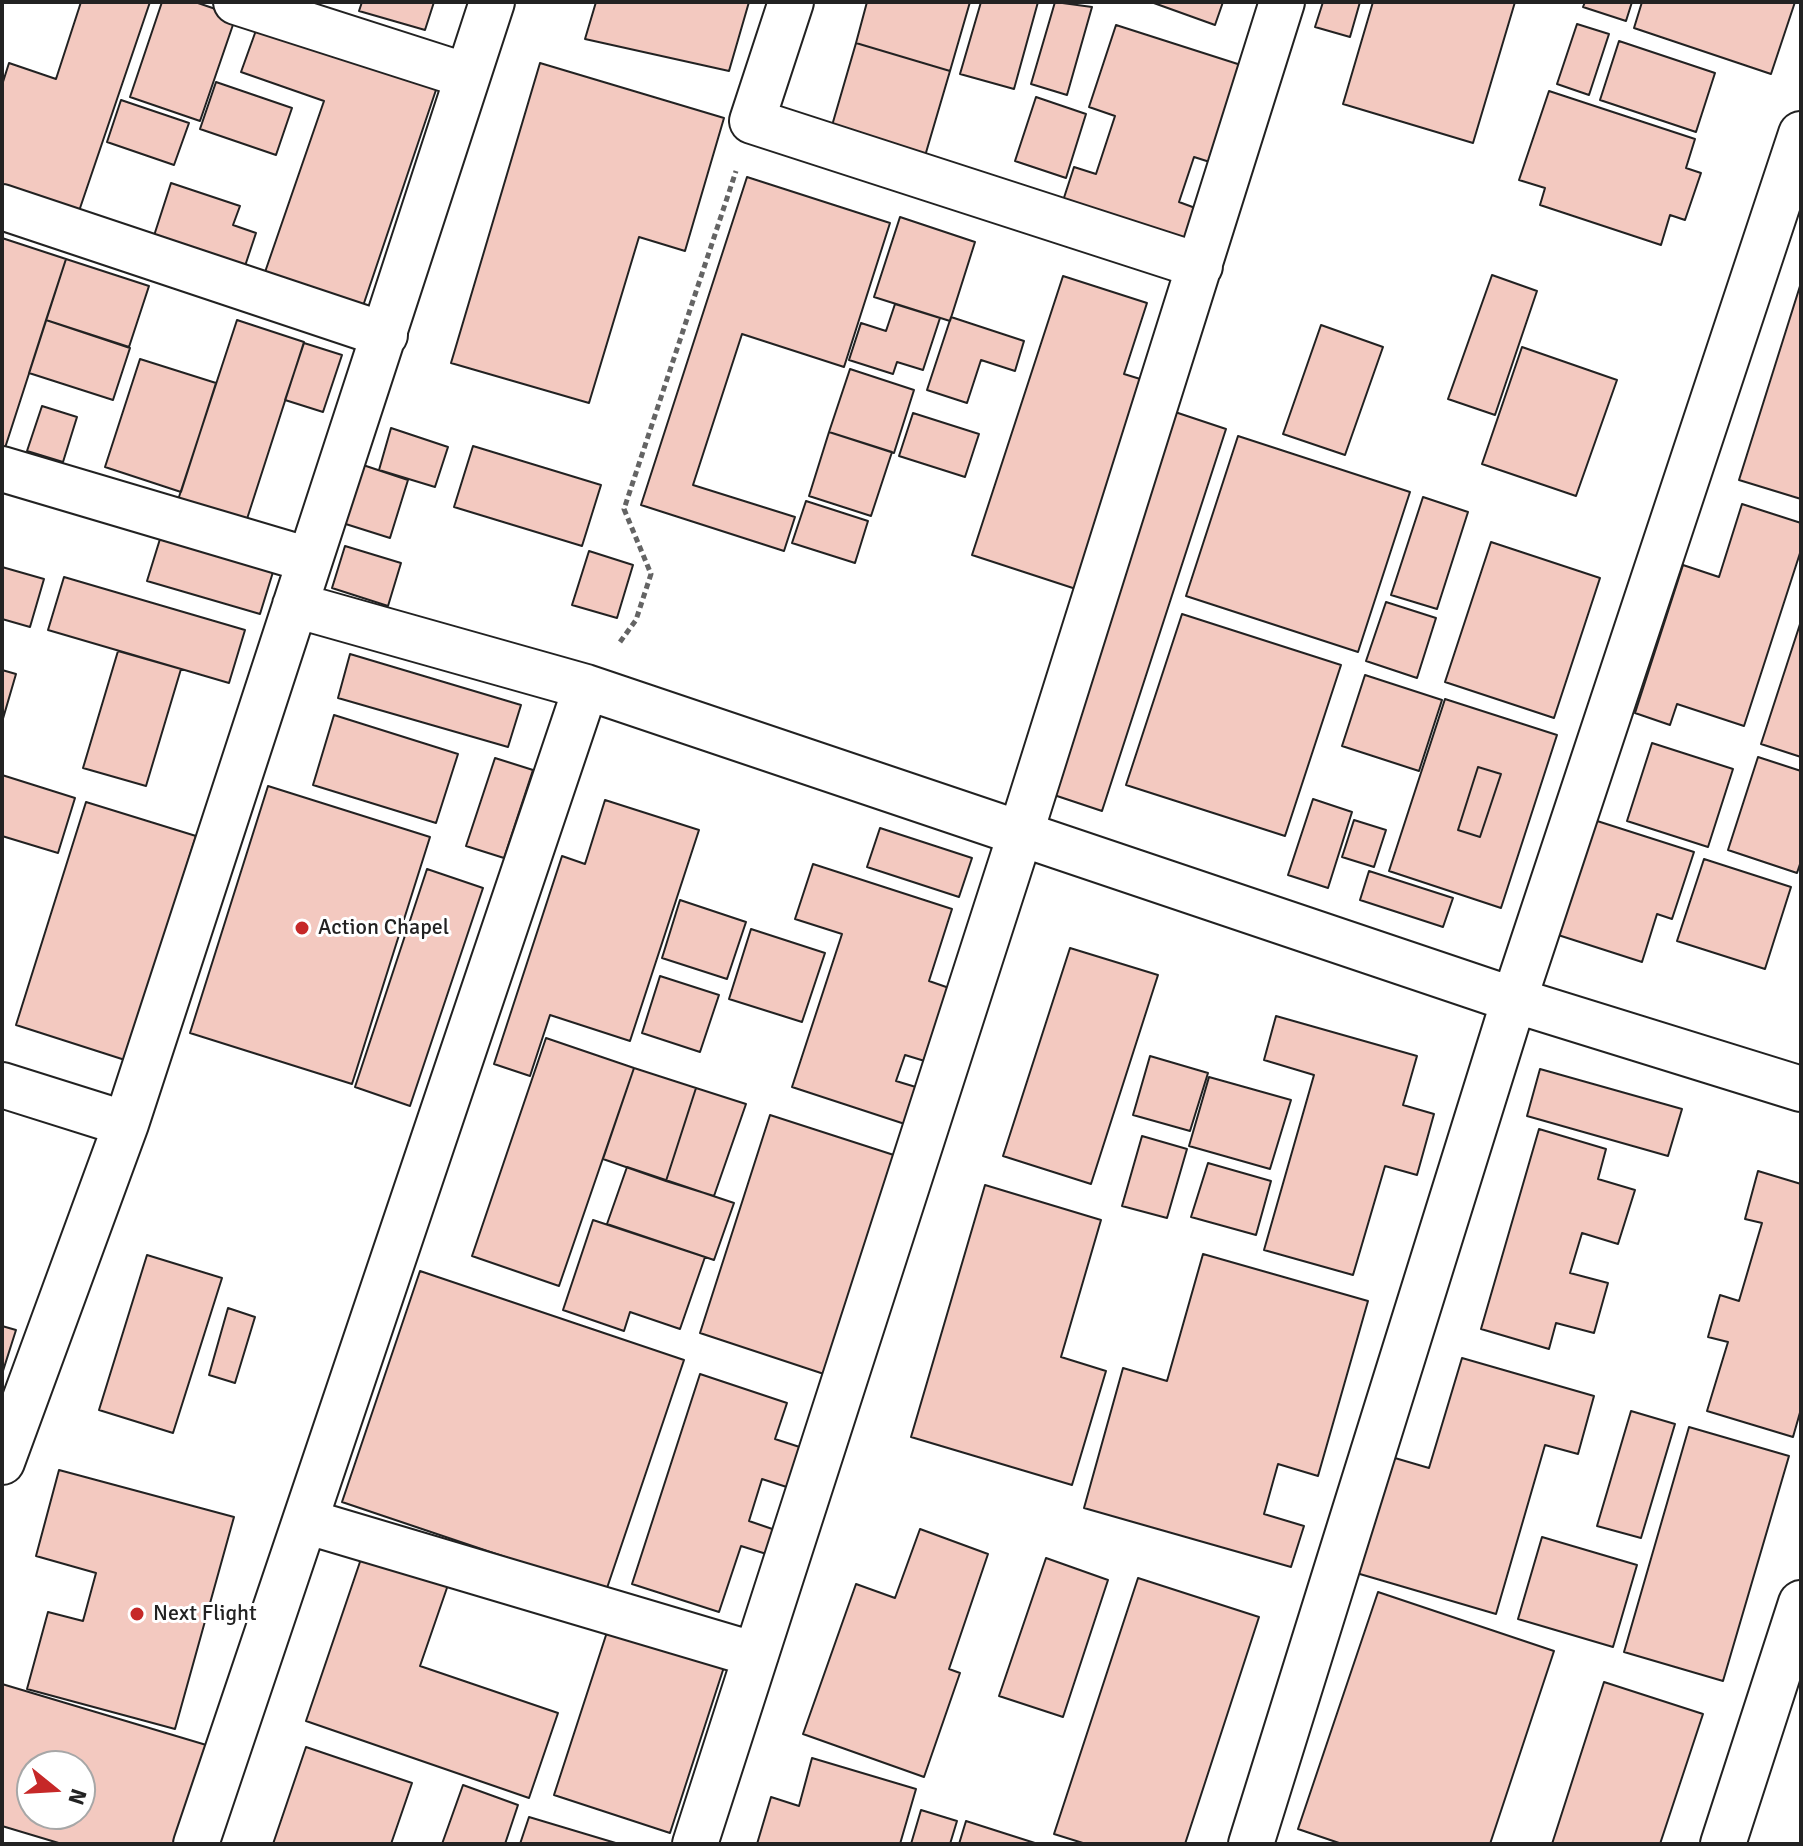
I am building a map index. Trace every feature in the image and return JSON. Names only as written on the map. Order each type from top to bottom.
[{"type":"street","points":[[236,2],[467,76]]},
{"type":"street","points":[[2,1462],[126,1124],[492,2]]},
{"type":"street","points":[[791,2],[752,121],[1200,266]]},
{"type":"street","points":[[695,1844],[1020,835],[1282,2]]},
{"type":"street","points":[[1251,1844],[1514,1000],[1801,134]]},
{"type":"street","points":[[2,207],[385,335]]},
{"type":"street","points":[[2,469],[309,560]]},
{"type":"street","points":[[295,605],[586,687],[1514,1000],[1801,1089]]},
{"type":"street","points":[[196,1844],[586,687]]},
{"type":"street","points":[[2,1085],[126,1124]]},
{"type":"street","points":[[305,1521],[756,1655]]},
{"type":"street","points":[[1723,1844],[1801,1603]]},
{"type":"path","points":[[586,687],[636,620],[651,574],[624,509],[752,121]]},
{"type":"building","points":[[81,2],[150,2],[77,217],[2,191],[2,85],[9,63],[56,79]]},
{"type":"building","points":[[162,2],[195,2],[236,16],[200,121],[130,97]]},
{"type":"building","points":[[362,2],[434,2],[425,30],[359,11]]},
{"type":"building","points":[[596,2],[749,2],[729,71],[585,39]]},
{"type":"building","points":[[867,2],[970,2],[950,71],[856,43]]},
{"type":"building","points":[[981,2],[1038,2],[1014,89],[960,74]]},
{"type":"building","points":[[1055,2],[1092,7],[1067,95],[1031,84]]},
{"type":"building","points":[[1151,2],[1223,2],[1215,25]]},
{"type":"building","points":[[1323,2],[1360,2],[1350,37],[1315,27]]},
{"type":"building","points":[[1373,2],[1515,2],[1473,143],[1343,104]]},
{"type":"building","points":[[1585,2],[1632,2],[1626,21],[1583,7]]},
{"type":"building","points":[[1642,2],[1795,2],[1771,74],[1634,28]]},
{"type":"building","points":[[259,22],[438,84],[362,309],[264,275],[324,101],[241,72]]},
{"type":"building","points":[[1577,24],[1609,34],[1589,95],[1557,84]]},
{"type":"building","points":[[1116,25],[1244,66],[1213,163],[1194,157],[1179,202],[1198,209],[1184,253],[1059,213],[1074,167],[1096,174],[1115,116],[1089,107]]},
{"type":"building","points":[[1619,41],[1715,73],[1696,132],[1600,100]]},
{"type":"building","points":[[856,43],[950,71],[925,156],[831,129]]},
{"type":"building","points":[[540,63],[724,118],[685,251],[639,237],[589,403],[451,363]]},
{"type":"building","points":[[216,82],[292,108],[276,155],[200,129]]},
{"type":"building","points":[[1549,91],[1695,139],[1686,168],[1701,173],[1685,220],[1670,215],[1661,245],[1540,205],[1545,188],[1519,180]]},
{"type":"building","points":[[1036,97],[1086,114],[1066,178],[1015,161]]},
{"type":"building","points":[[121,100],[189,123],[174,165],[107,142]]},
{"type":"building","points":[[747,177],[890,223],[844,367],[742,334],[693,485],[795,517],[784,551],[641,505]]},
{"type":"building","points":[[171,183],[240,206],[233,225],[256,233],[242,275],[151,245]]},
{"type":"building","points":[[900,217],[975,242],[950,321],[874,297]]},
{"type":"building","points":[[2,238],[66,259],[4,451],[2,450]]},
{"type":"building","points":[[66,259],[149,286],[129,347],[46,320]]},
{"type":"building","points":[[1492,275],[1537,291],[1495,415],[1448,399]]},
{"type":"building","points":[[1063,276],[1147,303],[1124,374],[1150,382],[1082,591],[972,555]]},
{"type":"building","points":[[1801,287],[1801,499],[1739,480]]},
{"type":"building","points":[[895,304],[940,318],[923,370],[897,362],[893,374],[849,360],[861,323],[886,331]]},
{"type":"building","points":[[951,317],[1024,341],[1015,371],[981,360],[967,403],[927,390]]},
{"type":"building","points":[[46,320],[130,348],[113,400],[29,373]]},
{"type":"building","points":[[237,320],[304,342],[246,522],[178,500]]},
{"type":"building","points":[[1321,325],[1383,347],[1345,455],[1283,434]]},
{"type":"building","points":[[304,343],[342,355],[323,412],[285,400]]},
{"type":"building","points":[[1522,347],[1617,380],[1576,496],[1482,464]]},
{"type":"building","points":[[140,359],[216,383],[181,492],[105,467]]},
{"type":"building","points":[[850,369],[914,390],[894,453],[829,432]]},
{"type":"building","points":[[42,406],[77,417],[63,462],[27,451]]},
{"type":"building","points":[[1169,410],[1226,429],[1102,811],[1045,792]]},
{"type":"building","points":[[913,413],[979,434],[965,477],[899,456]]},
{"type":"building","points":[[391,428],[448,447],[435,487],[379,470]]},
{"type":"building","points":[[829,432],[892,452],[871,516],[809,496]]},
{"type":"building","points":[[1238,436],[1410,492],[1358,652],[1186,596]]},
{"type":"building","points":[[473,446],[601,485],[582,546],[454,507]]},
{"type":"building","points":[[351,461],[408,480],[390,538],[333,520]]},
{"type":"building","points":[[1423,497],[1468,512],[1437,609],[1391,595]]},
{"type":"building","points":[[806,501],[868,521],[855,563],[792,543]]},
{"type":"building","points":[[1742,504],[1801,523],[1801,550],[1744,726],[1677,704],[1670,725],[1635,713],[1683,565],[1719,577]]},
{"type":"building","points":[[160,539],[273,572],[260,614],[147,581]]},
{"type":"building","points":[[1491,542],[1600,578],[1554,718],[1445,682]]},
{"type":"building","points":[[345,546],[401,563],[388,606],[332,588]]},
{"type":"building","points":[[589,551],[633,565],[617,618],[572,605]]},
{"type":"building","points":[[2,567],[44,579],[30,627],[2,619]]},
{"type":"building","points":[[64,577],[245,630],[229,683],[48,630]]},
{"type":"building","points":[[1386,602],[1436,618],[1417,678],[1366,661]]},
{"type":"building","points":[[1182,614],[1341,665],[1285,836],[1126,785]]},
{"type":"building","points":[[1801,621],[1801,757],[1761,744]]},
{"type":"building","points":[[118,651],[181,669],[146,786],[83,768]]},
{"type":"building","points":[[350,654],[521,705],[508,747],[338,698]]},
{"type":"building","points":[[2,670],[16,674],[2,722]]},
{"type":"building","points":[[1365,675],[1442,700],[1419,771],[1342,746]]},
{"type":"building","points":[[1445,699],[1557,735],[1501,908],[1389,871]],"holes":[[[1478,767],[1501,774],[1480,837],[1458,830]]]},
{"type":"building","points":[[334,715],[458,754],[436,823],[313,785]]},
{"type":"building","points":[[1652,743],[1733,769],[1708,847],[1627,821]]},
{"type":"building","points":[[1758,757],[1801,771],[1801,861],[1797,873],[1728,850]]},
{"type":"building","points":[[495,758],[533,770],[504,858],[466,846]]},
{"type":"building","points":[[1478,767],[1501,774],[1480,837],[1458,830]]},
{"type":"building","points":[[2,775],[75,798],[58,853],[2,836]]},
{"type":"building","points":[[268,786],[430,837],[352,1084],[190,1033]]},
{"type":"building","points":[[1313,799],[1352,812],[1328,888],[1288,875]]},
{"type":"building","points":[[605,800],[699,830],[630,1041],[550,1015],[530,1076],[494,1064],[562,856],[585,864]]},
{"type":"building","points":[[86,802],[196,836],[125,1060],[16,1025]]},
{"type":"building","points":[[1354,820],[1386,830],[1374,867],[1342,857]]},
{"type":"building","points":[[1594,820],[1694,852],[1672,919],[1657,914],[1642,962],[1555,934]]},
{"type":"building","points":[[880,828],[972,858],[959,897],[867,867]]},
{"type":"building","points":[[1704,859],[1791,887],[1765,969],[1677,941]]},
{"type":"building","points":[[813,864],[952,909],[929,981],[952,989],[928,1062],[905,1055],[896,1081],[929,1091],[917,1128],[792,1087],[842,934],[795,919]]},
{"type":"building","points":[[427,869],[483,888],[410,1106],[355,1087]]},
{"type":"building","points":[[1369,871],[1453,898],[1443,927],[1360,900]]},
{"type":"building","points":[[680,900],[746,922],[727,979],[662,958]]},
{"type":"building","points":[[751,929],[825,953],[802,1022],[729,999]]},
{"type":"building","points":[[1070,948],[1158,975],[1091,1184],[1003,1156]]},
{"type":"building","points":[[660,976],[719,995],[700,1052],[642,1033]]},
{"type":"building","points":[[1276,1016],[1417,1056],[1403,1105],[1434,1114],[1417,1175],[1385,1166],[1353,1275],[1264,1250],[1314,1075],[1264,1060]]},
{"type":"building","points":[[546,1038],[634,1068],[559,1286],[472,1256]]},
{"type":"building","points":[[1150,1056],[1208,1073],[1190,1131],[1133,1115]]},
{"type":"building","points":[[634,1068],[696,1088],[666,1181],[603,1159]]},
{"type":"building","points":[[1540,1069],[1682,1109],[1668,1156],[1527,1116]]},
{"type":"building","points":[[1209,1077],[1291,1100],[1270,1169],[1189,1146]]},
{"type":"building","points":[[696,1088],[746,1104],[714,1196],[666,1181]]},
{"type":"building","points":[[770,1115],[900,1157],[830,1376],[700,1333]]},
{"type":"building","points":[[1539,1129],[1606,1149],[1598,1179],[1635,1190],[1618,1244],[1582,1233],[1570,1273],[1608,1283],[1594,1333],[1556,1323],[1549,1349],[1481,1329]]},
{"type":"building","points":[[1142,1136],[1187,1149],[1167,1218],[1122,1206]]},
{"type":"building","points":[[1208,1163],[1271,1181],[1256,1235],[1191,1217]]},
{"type":"building","points":[[627,1167],[734,1203],[714,1260],[607,1224]]},
{"type":"building","points":[[1758,1171],[1801,1184],[1801,1409],[1793,1437],[1707,1411],[1728,1342],[1708,1337],[1720,1295],[1739,1301],[1762,1223],[1745,1219]]},
{"type":"building","points":[[985,1185],[1101,1220],[1061,1357],[1106,1371],[1072,1485],[911,1437]]},
{"type":"building","points":[[593,1220],[705,1257],[680,1329],[630,1312],[624,1331],[563,1310]]},
{"type":"building","points":[[1203,1254],[1368,1301],[1318,1476],[1278,1464],[1264,1514],[1304,1526],[1291,1567],[1084,1508],[1123,1368],[1167,1381]]},
{"type":"building","points":[[147,1255],[222,1278],[173,1433],[99,1410]]},
{"type":"building","points":[[420,1271],[684,1360],[606,1591],[342,1502]]},
{"type":"building","points":[[228,1308],[255,1317],[235,1383],[209,1375]]},
{"type":"building","points":[[2,1326],[16,1330],[2,1374]]},
{"type":"building","points":[[1462,1358],[1594,1396],[1578,1454],[1545,1445],[1496,1614],[1353,1572],[1388,1456],[1429,1468]]},
{"type":"building","points":[[700,1374],[787,1403],[775,1439],[812,1451],[799,1491],[762,1479],[749,1521],[784,1533],[776,1557],[741,1546],[719,1612],[632,1584]]},
{"type":"building","points":[[1631,1411],[1675,1424],[1641,1538],[1597,1526]]},
{"type":"building","points":[[1689,1427],[1789,1456],[1723,1681],[1624,1652]]},
{"type":"building","points":[[59,1470],[234,1517],[175,1729],[27,1689],[48,1612],[83,1621],[96,1573],[36,1556]]},
{"type":"building","points":[[920,1529],[988,1554],[949,1669],[960,1673],[924,1777],[803,1734],[856,1584],[895,1598]]},
{"type":"building","points":[[1542,1537],[1637,1565],[1613,1647],[1518,1619]]},
{"type":"building","points":[[363,1553],[449,1582],[420,1666],[558,1713],[529,1798],[306,1721]]},
{"type":"building","points":[[1046,1558],[1108,1580],[1063,1717],[999,1696]]},
{"type":"building","points":[[1138,1578],[1259,1617],[1185,1844],[1086,1844],[1054,1834]]},
{"type":"building","points":[[1378,1592],[1554,1651],[1490,1844],[1342,1844],[1298,1829]]},
{"type":"building","points":[[608,1629],[724,1667],[670,1833],[554,1795]]},
{"type":"building","points":[[1604,1682],[1703,1714],[1660,1844],[1552,1844]]},
{"type":"building","points":[[2,1684],[213,1747],[184,1844],[62,1844],[2,1826]]},
{"type":"building","points":[[306,1747],[412,1783],[391,1844],[273,1844]]},
{"type":"building","points":[[812,1758],[916,1789],[900,1844],[757,1844],[771,1797],[799,1806]]},
{"type":"building","points":[[463,1785],[518,1805],[505,1844],[442,1844]]},
{"type":"building","points":[[921,1810],[957,1821],[950,1844],[911,1844]]},
{"type":"building","points":[[529,1817],[619,1844],[520,1844]]},
{"type":"building","points":[[966,1821],[1038,1844],[959,1844]]},
{"type":"place","name":"Action Chapel","points":[[302,928]]},
{"type":"place","name":"Next Flight","points":[[137,1614]]}]
